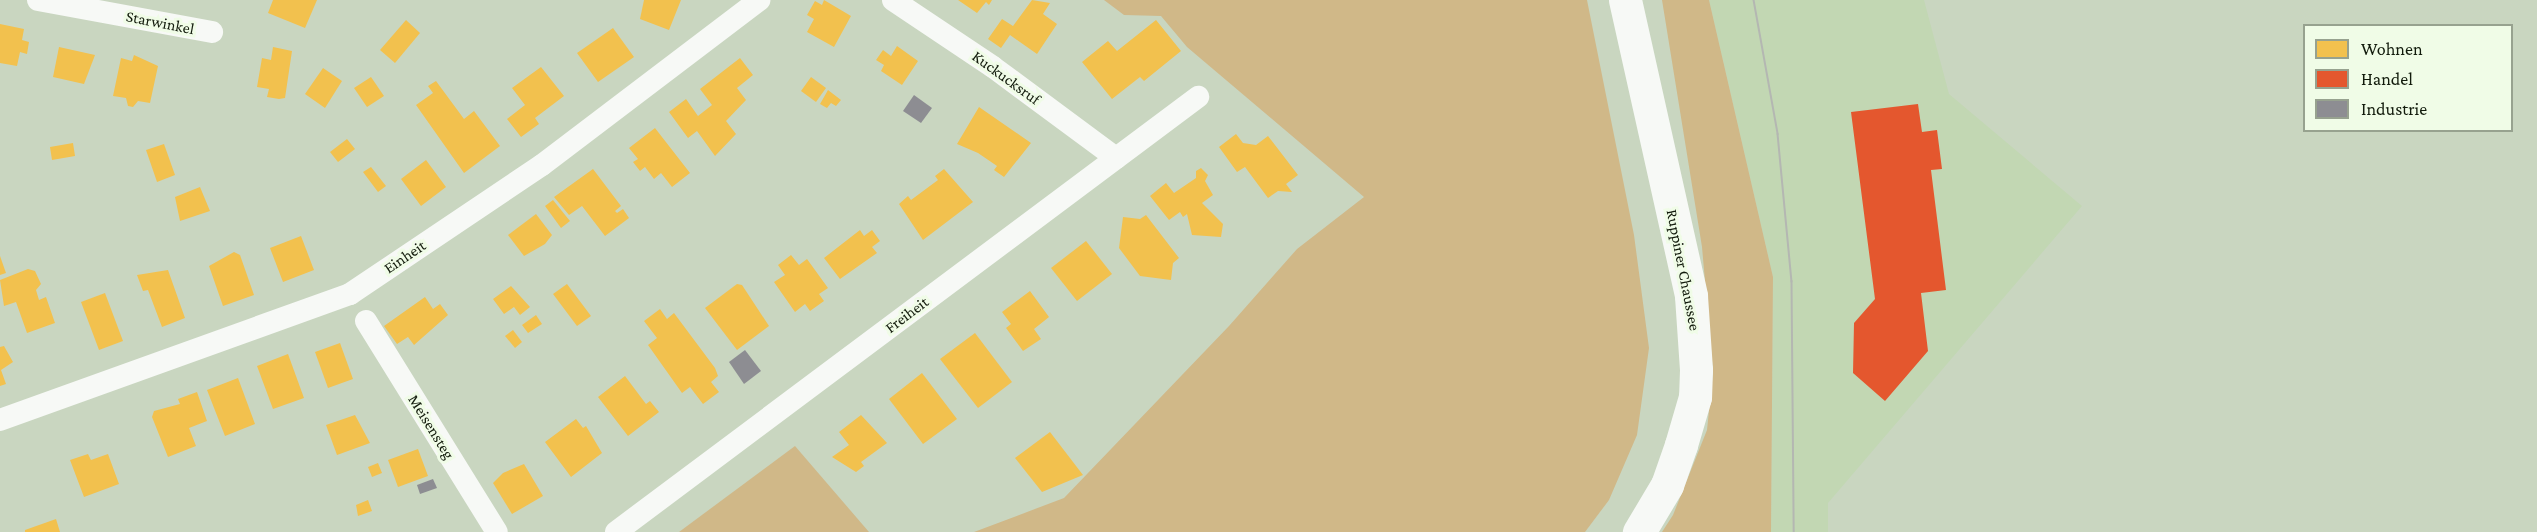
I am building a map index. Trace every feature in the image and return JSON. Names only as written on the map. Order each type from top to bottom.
[{"type":"main road","name":"Ruppiner Chaussee","points":[[1625,0],[1691,296],[1696,369],[1695,397],[1681,445],[1667,485],[1640,532]]},
{"type":"street","name":"Starwinkel","points":[[38,0],[212,33]]},
{"type":"street","name":"Einheit","points":[[0,420],[350,294],[542,165],[759,0]]},
{"type":"street","name":"Kuckucksruf","points":[[892,0],[993,67],[1116,159]]},
{"type":"street","name":"Freiheit","points":[[616,532],[1198,98]]},
{"type":"street","name":"Meisensteg","points":[[366,321],[497,532]]},
{"type":"shaded area","points":[[1104,0],[1587,0],[1634,235],[1649,348],[1637,435],[1609,500],[1585,532],[974,532],[1064,498],[1229,326],[1297,249],[1364,197],[1187,47],[1161,16],[1124,15]]},
{"type":"shaded area","points":[[1662,0],[1709,0],[1773,277],[1771,532],[1662,532],[1673,515],[1707,430],[1713,372],[1702,247]]},
{"type":"shaded area","points":[[1709,0],[1924,0],[1949,94],[2082,206],[1828,503],[1828,532],[1771,532],[1773,277]]},
{"type":"shaded area","points":[[795,446],[869,532],[679,532]]},
{"type":"building: Wohnen","points":[[273,0],[317,0],[305,28],[268,13]]},
{"type":"building: Wohnen","points":[[644,0],[681,0],[669,30],[640,19]]},
{"type":"building: Wohnen","points":[[824,0],[851,16],[834,47],[807,32],[814,19],[807,15],[815,1],[822,5]]},
{"type":"building: Wohnen","points":[[958,0],[992,0],[989,5],[986,2],[977,13]]},
{"type":"building: Wohnen","points":[[1032,0],[1050,3],[1043,14],[1057,24],[1037,54],[1010,35],[1001,48],[988,39],[1002,19],[1013,26]]},
{"type":"building: Wohnen","points":[[406,20],[420,33],[395,63],[380,50]]},
{"type":"building: Wohnen","points":[[1156,20],[1181,51],[1144,81],[1140,77],[1112,99],[1082,62],[1108,41],[1117,51]]},
{"type":"building: Wohnen","points":[[0,24],[24,29],[22,40],[29,42],[27,54],[20,52],[17,66],[0,63]]},
{"type":"building: Wohnen","points":[[613,28],[634,57],[598,82],[577,53]]},
{"type":"building: Wohnen","points":[[897,46],[918,61],[902,85],[881,71],[884,65],[876,60],[883,50],[891,56]]},
{"type":"building: Wohnen","points":[[59,47],[95,55],[84,84],[53,77]]},
{"type":"building: Wohnen","points":[[273,47],[292,51],[285,98],[267,97],[269,89],[257,87],[262,58],[271,60]]},
{"type":"building: Wohnen","points":[[134,55],[158,66],[150,103],[138,101],[133,107],[128,106],[126,98],[113,96],[121,58],[132,61]]},
{"type":"building: Wohnen","points":[[740,58],[753,75],[737,88],[746,100],[726,121],[736,134],[715,156],[697,131],[688,138],[669,112],[686,99],[698,116],[712,105],[700,89]]},
{"type":"building: Wohnen","points":[[541,67],[564,96],[535,118],[539,124],[521,137],[507,119],[525,105],[512,88]]},
{"type":"building: Wohnen","points":[[323,68],[342,81],[325,108],[305,94]]},
{"type":"building: Wohnen","points":[[371,77],[384,96],[367,107],[354,88]]},
{"type":"building: Wohnen","points":[[811,77],[826,88],[816,102],[801,91]]},
{"type":"building: Wohnen","points":[[436,81],[464,119],[474,111],[500,146],[464,173],[416,105],[433,93],[428,86]]},
{"type":"building: Wohnen","points":[[828,90],[841,100],[836,106],[831,103],[827,108],[820,104]]},
{"type":"building: Wohnen","points":[[979,107],[1031,143],[1004,177],[994,170],[997,166],[978,153],[957,144]]},
{"type":"building: Wohnen","points":[[655,128],[690,173],[672,187],[661,173],[654,179],[645,167],[640,171],[633,162],[638,159],[629,148]]},
{"type":"building: Wohnen","points":[[1236,134],[1243,143],[1256,145],[1268,136],[1298,175],[1286,184],[1292,192],[1278,191],[1268,198],[1245,167],[1237,172],[1219,147]]},
{"type":"building: Wohnen","points":[[347,139],[355,149],[338,162],[330,152]]},
{"type":"building: Wohnen","points":[[73,143],[75,156],[52,160],[50,147]]},
{"type":"building: Wohnen","points":[[164,144],[175,175],[157,182],[146,150]]},
{"type":"building: Wohnen","points":[[426,160],[446,187],[421,206],[401,179]]},
{"type":"building: Wohnen","points":[[371,167],[386,186],[378,192],[363,172]]},
{"type":"building: Wohnen","points":[[1201,168],[1208,175],[1205,181],[1213,195],[1202,203],[1223,224],[1221,237],[1192,235],[1187,214],[1183,217],[1180,212],[1169,220],[1150,196],[1166,183],[1174,193],[1196,178],[1196,171]]},
{"type":"building: Wohnen","points":[[593,169],[621,206],[615,211],[617,213],[623,209],[629,218],[605,236],[582,206],[569,215],[554,197]]},
{"type":"building: Wohnen","points":[[944,169],[973,202],[923,240],[899,204],[908,196],[911,200],[938,180],[935,176]]},
{"type":"building: Wohnen","points":[[200,187],[210,211],[180,221],[175,197]]},
{"type":"building: Wohnen","points":[[553,200],[570,221],[561,228],[545,206]]},
{"type":"building: Wohnen","points":[[536,214],[552,235],[545,244],[524,256],[508,235]]},
{"type":"building: Wohnen","points":[[1146,215],[1179,258],[1173,263],[1171,280],[1140,276],[1119,248],[1123,217],[1140,219]]},
{"type":"building: Wohnen","points":[[860,230],[864,236],[872,230],[880,241],[872,247],[877,253],[840,279],[824,258]]},
{"type":"building: Wohnen","points":[[301,236],[314,270],[283,282],[270,248]]},
{"type":"building: Wohnen","points":[[1086,241],[1112,274],[1077,301],[1051,268]]},
{"type":"building: Wohnen","points":[[234,252],[240,255],[254,295],[223,306],[209,266]]},
{"type":"building: Wohnen","points":[[791,255],[799,265],[807,259],[828,288],[819,294],[824,301],[810,311],[805,304],[795,312],[774,282],[785,275],[778,265]]},
{"type":"building: Wohnen","points":[[0,256],[6,273],[0,275]]},
{"type":"building: Wohnen","points":[[28,269],[35,271],[41,284],[36,290],[39,300],[46,297],[55,323],[27,333],[16,302],[4,306],[0,280]]},
{"type":"building: Wohnen","points":[[168,270],[185,318],[162,327],[148,290],[143,291],[137,275]]},
{"type":"building: Wohnen","points":[[567,284],[591,316],[577,326],[553,294]]},
{"type":"building: Wohnen","points":[[737,284],[742,285],[769,326],[737,350],[705,308]]},
{"type":"building: Wohnen","points":[[511,286],[530,307],[520,315],[514,307],[504,314],[493,299]]},
{"type":"building: Wohnen","points":[[1030,291],[1049,317],[1034,329],[1041,339],[1023,351],[1006,328],[1011,324],[1002,312]]},
{"type":"building: Wohnen","points":[[105,293],[123,341],[99,350],[81,302]]},
{"type":"building: Wohnen","points":[[425,297],[433,309],[440,304],[448,315],[414,345],[408,337],[397,344],[384,326]]},
{"type":"building: Wohnen","points":[[660,309],[667,319],[674,313],[715,368],[718,376],[711,382],[719,392],[703,404],[690,387],[682,393],[648,345],[657,338],[644,321]]},
{"type":"building: Wohnen","points":[[536,315],[542,324],[528,333],[522,325]]},
{"type":"building: Wohnen","points":[[513,330],[522,342],[515,348],[505,336]]},
{"type":"building: Wohnen","points":[[975,333],[1012,382],[978,408],[940,359]]},
{"type":"building: Wohnen","points":[[340,343],[353,379],[328,388],[315,352]]},
{"type":"building: Wohnen","points":[[4,346],[13,362],[1,370],[6,384],[0,386],[0,347]]},
{"type":"building: Wohnen","points":[[288,354],[304,398],[273,409],[257,366]]},
{"type":"building: Wohnen","points":[[922,373],[957,419],[923,444],[889,399]]},
{"type":"building: Wohnen","points":[[625,376],[646,404],[650,401],[659,412],[628,436],[598,397]]},
{"type":"building: Wohnen","points":[[238,378],[255,424],[225,436],[207,390]]},
{"type":"building: Wohnen","points":[[197,392],[207,421],[189,428],[196,446],[168,457],[152,417],[154,411],[180,404],[178,399]]},
{"type":"building: Wohnen","points":[[355,415],[370,443],[337,455],[326,425]]},
{"type":"building: Wohnen","points":[[861,415],[887,443],[861,462],[864,466],[856,472],[832,457],[849,445],[839,432]]},
{"type":"building: Wohnen","points":[[576,419],[583,428],[586,426],[602,453],[571,477],[545,442]]},
{"type":"building: Wohnen","points":[[1050,432],[1083,475],[1042,492],[1015,458]]},
{"type":"building: Wohnen","points":[[418,449],[428,476],[398,487],[388,460]]},
{"type":"building: Wohnen","points":[[88,454],[91,460],[108,454],[119,484],[84,497],[70,460]]},
{"type":"building: Wohnen","points":[[378,463],[382,473],[372,477],[368,467]]},
{"type":"building: Wohnen","points":[[524,464],[543,496],[512,514],[493,483],[503,473]]},
{"type":"building: Wohnen","points":[[368,500],[372,511],[358,516],[356,505]]},
{"type":"building: Wohnen","points":[[56,519],[60,532],[25,532],[25,530]]},
{"type":"building: Handel","points":[[1918,104],[1922,132],[1937,130],[1942,169],[1931,170],[1946,290],[1921,293],[1928,351],[1885,401],[1853,373],[1854,323],[1875,299],[1851,112]]},
{"type":"building: Industrie","points":[[914,95],[932,108],[921,123],[903,111]]},
{"type":"building: Industrie","points":[[745,350],[761,371],[744,384],[729,362]]},
{"type":"building: Industrie","points":[[433,479],[437,488],[420,494],[417,485]]},
{"type":"tram line","points":[[1754,0],[1778,134],[1792,281],[1794,532]]}]
